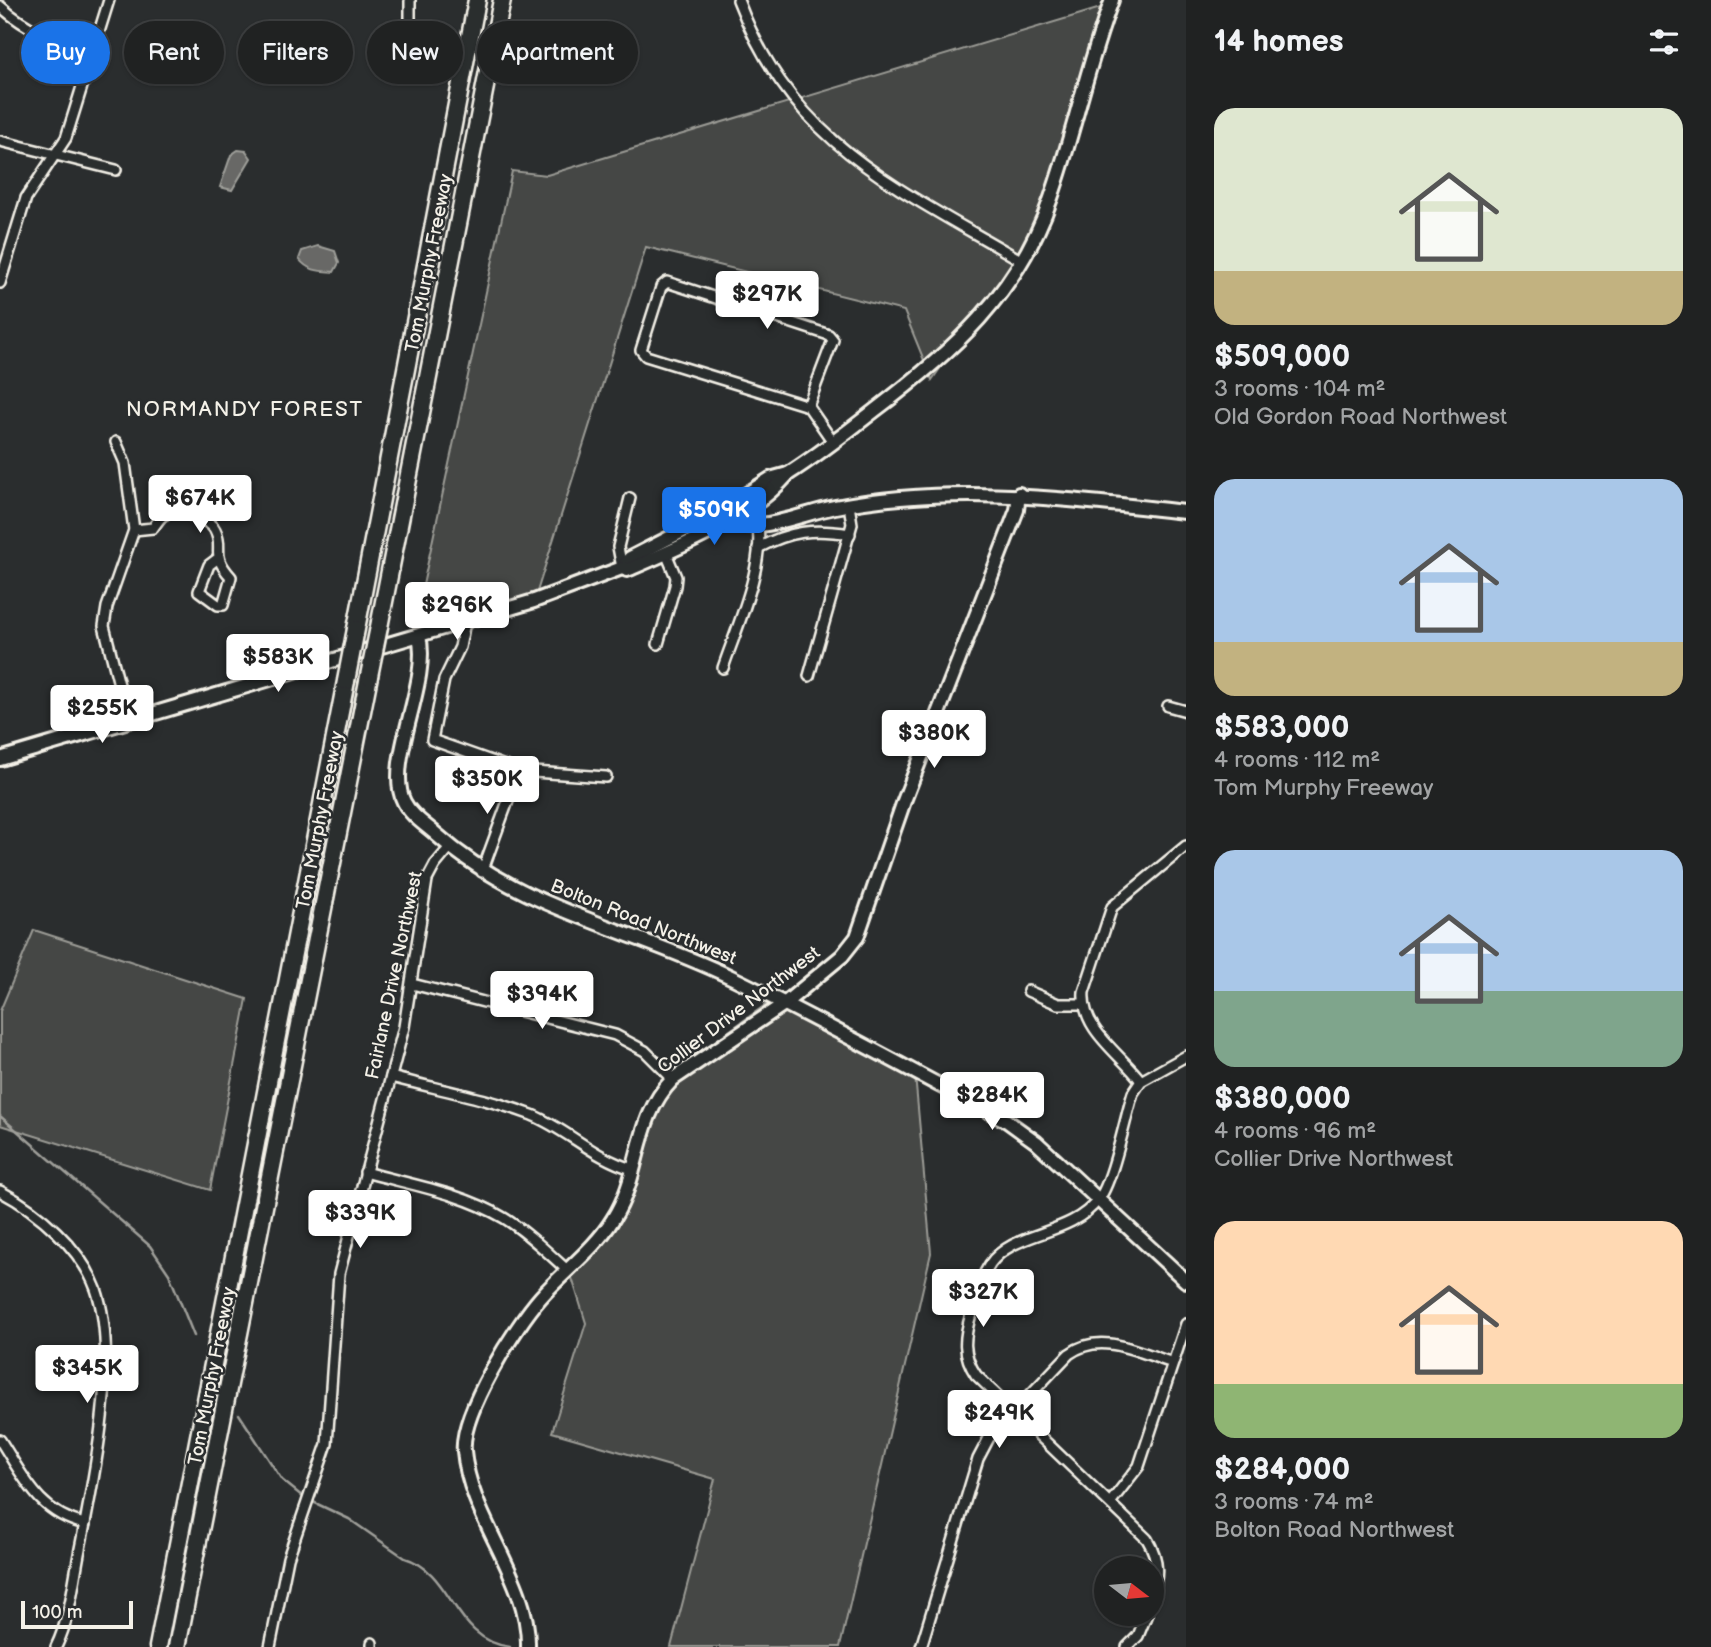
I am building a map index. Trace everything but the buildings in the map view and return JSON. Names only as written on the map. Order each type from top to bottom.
[{"type":"highway","name":"Tom Murphy Freeway","points":[[158,1647],[477,0]]},
{"type":"highway","name":"Tom Murphy Freeway","points":[[177,1647],[212,1482],[502,0]]},
{"type":"highway","points":[[188,1647],[212,1482]]},
{"type":"main road","points":[[622,568],[627,570],[666,553],[773,492],[788,474],[936,364],[984,316],[1022,261],[1051,199],[1112,0]]},
{"type":"main road","points":[[0,760],[534,601],[622,568],[629,558],[714,515],[770,479],[788,474]]},
{"type":"main road","points":[[726,521],[742,527],[758,527],[849,505],[947,494],[1019,494],[1186,512]]},
{"type":"main road","name":"Collier Drive Northwest","points":[[528,1647],[520,1600],[472,1493],[464,1455],[464,1433],[471,1410],[521,1323],[613,1220],[632,1169],[649,1109],[673,1079],[784,1004],[842,956],[857,937],[904,801],[1017,510],[1019,494]]},
{"type":"main road","name":"Bolton Road Northwest","points":[[419,636],[422,659],[399,789],[410,811],[450,847],[482,872],[572,914],[691,959],[784,1004],[1007,1121],[1035,1142],[1186,1281]]},
{"type":"street","points":[[102,21],[108,0]]},
{"type":"street","points":[[410,0],[410,21]]},
{"type":"street","points":[[738,0],[773,73],[797,105],[825,135],[887,180],[1022,261]]},
{"type":"street","points":[[0,6],[21,24]]},
{"type":"street","points":[[0,283],[26,198],[35,181],[57,156],[66,138],[83,84]]},
{"type":"street","points":[[0,141],[116,170]]},
{"type":"street","points":[[808,407],[833,340],[829,335],[667,282],[661,286],[641,350],[646,356],[808,407],[833,442]]},
{"type":"street","points":[[116,442],[125,463],[134,530],[107,607],[104,626],[128,720]]},
{"type":"street","points":[[622,568],[618,547],[630,498]]},
{"type":"street","points":[[809,676],[850,534],[852,524],[849,505]]},
{"type":"street","points":[[134,530],[153,527],[163,515],[186,514],[209,523],[218,539],[217,559],[231,582],[223,605],[218,605],[199,591],[209,565],[217,559]]},
{"type":"street","points":[[723,668],[747,594],[758,548],[758,527]]},
{"type":"street","points":[[758,548],[783,535],[809,531],[850,534]]},
{"type":"street","points":[[658,644],[676,577],[666,553]]},
{"type":"street","points":[[465,622],[460,648],[444,680],[432,740],[519,771],[606,777]]},
{"type":"street","points":[[1168,706],[1186,711]]},
{"type":"street","points":[[482,872],[519,771]]},
{"type":"street","points":[[1141,1082],[1125,1059],[1091,1026],[1083,1004],[1105,920],[1112,907],[1186,846]]},
{"type":"street","name":"Fairlane Drive Northwest","points":[[270,1647],[288,1558],[327,1444],[339,1274],[412,984],[427,880],[435,864],[450,847]]},
{"type":"street","points":[[412,984],[615,1035],[645,1051],[673,1079]]},
{"type":"street","points":[[1028,991],[1058,1004],[1083,1004]]},
{"type":"street","points":[[1155,1556],[1153,1549],[1110,1503],[976,1375],[966,1355],[965,1334],[982,1277],[991,1262],[1005,1249],[1067,1225],[1098,1200],[1133,1093],[1141,1082],[1186,1056]]},
{"type":"street","points":[[390,1077],[531,1115],[559,1129],[603,1159],[632,1169]]},
{"type":"street","points":[[365,1172],[451,1195],[486,1208],[524,1232],[567,1270]]},
{"type":"street","points":[[0,1191],[71,1248],[96,1288],[104,1318],[100,1439],[66,1619],[56,1647]]},
{"type":"street","points":[[1110,1503],[1139,1466],[1186,1324]]},
{"type":"street","points":[[921,1647],[978,1459],[989,1438],[1069,1354],[1086,1344],[1108,1343],[1173,1363]]},
{"type":"street","points":[[0,1440],[47,1507],[68,1520],[85,1524]]},
{"type":"street","points":[[1127,1647],[1138,1636],[1142,1626]]},
{"type":"shaded area","points":[[1104,7],[1042,210],[1008,283],[955,347],[932,380],[904,311],[646,247],[534,601],[411,641],[512,171],[547,175]]},
{"type":"shaded area","points":[[238,150],[246,151],[251,158],[232,190],[220,187],[231,155]]},
{"type":"shaded area","points":[[318,246],[335,251],[339,263],[334,272],[310,268],[299,259],[302,251]]},
{"type":"shaded area","points":[[34,930],[247,999],[210,1190],[0,1125],[0,1011]]},
{"type":"shaded area","points":[[775,998],[914,1064],[931,1253],[840,1647],[671,1647],[715,1479],[552,1432],[586,1323],[568,1265],[620,1205],[635,1152],[665,1077]]},
{"type":"waterway","points":[[0,1116],[150,1246],[169,1274],[194,1336]]},
{"type":"waterway","points":[[239,1414],[282,1480],[303,1497]]},
{"type":"waterway","points":[[311,1501],[349,1519],[421,1566],[434,1577],[476,1632],[491,1642],[510,1647]]},
{"type":"district","name":"NORMANDY FOREST","points":[[245,409]]}]
